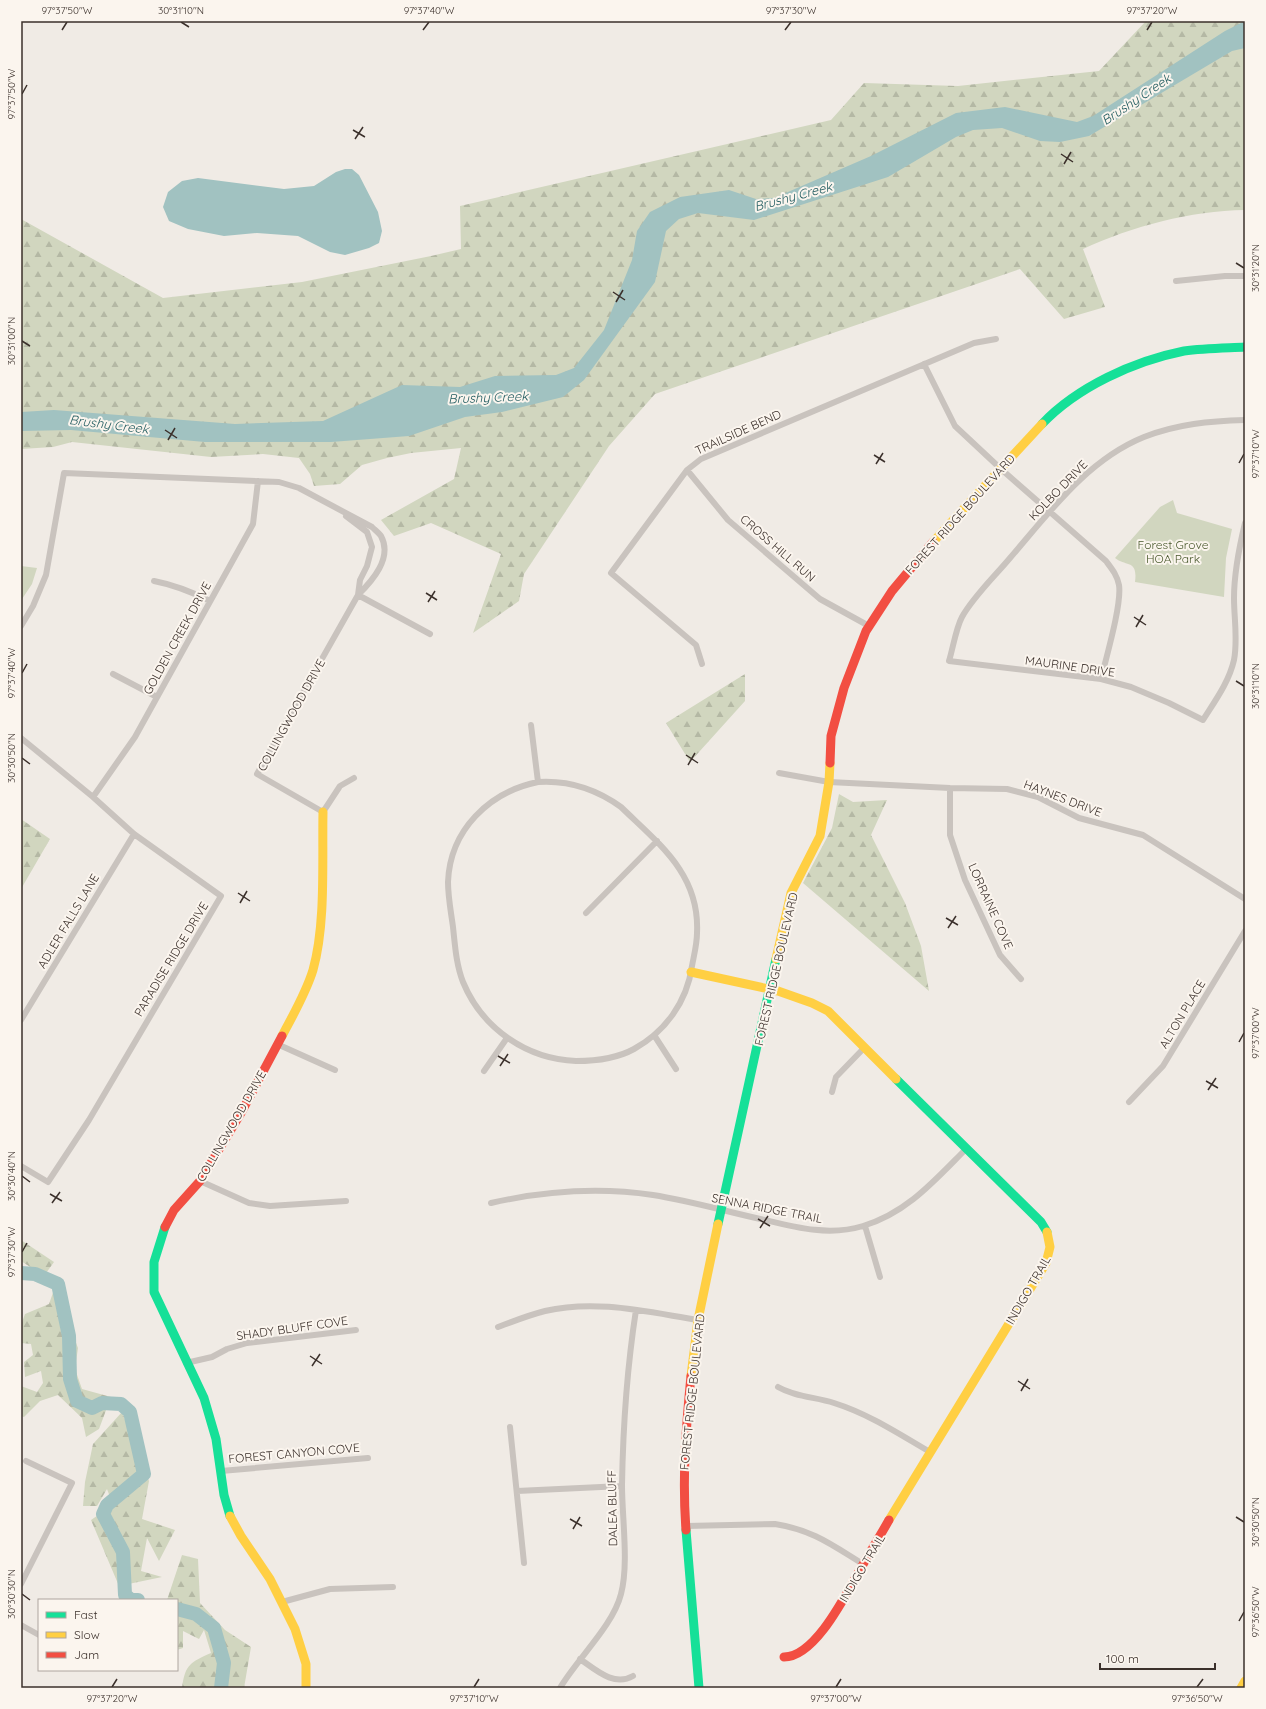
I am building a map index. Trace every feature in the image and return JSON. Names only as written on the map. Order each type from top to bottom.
[{"type":"street","points":[[1176,282],[1225,276],[1245,276]]},
{"type":"street","name":"TRAILSIDE BEND","points":[[702,664],[696,645],[611,573],[687,470],[701,459],[924,364],[974,343],[996,340]]},
{"type":"street","name":"FOREST RIDGE BOULEVARD","points":[[699,1688],[686,1526],[684,1480],[685,1438],[698,1320],[792,893],[820,836],[830,782],[831,736],[844,688],[869,626],[892,591],[936,538],[1044,422],[1064,404],[1102,380],[1145,361],[1185,351],[1245,347]]},
{"type":"street","points":[[924,364],[955,426],[1106,561],[1115,573],[1119,586],[1118,606],[1101,679]]},
{"type":"street","name":"KOLBO DRIVE","points":[[949,661],[962,618],[982,591],[1073,486],[1093,468],[1118,450],[1143,437],[1174,426],[1214,421],[1245,420]]},
{"type":"street","name":"CROSS HILL RUN","points":[[687,470],[728,520],[814,594],[820,599],[869,626]]},
{"type":"street","name":"COLLINGWOOD DRIVE","points":[[21,626],[33,606],[46,576],[64,473],[279,482],[299,488],[372,527],[381,536],[384,551],[381,566],[371,581],[358,595],[256,774],[323,812],[321,912],[318,944],[313,970],[304,994],[241,1113],[200,1181],[174,1210],[162,1232],[154,1262],[154,1292],[186,1363],[204,1398],[216,1442],[221,1471],[222,1490],[234,1524],[265,1571],[282,1602],[303,1650],[306,1664],[306,1688]]},
{"type":"street","name":"GOLDEN CREEK DRIVE","points":[[93,797],[135,737],[253,524],[258,481]]},
{"type":"street","name":"COLLINGWOOD DRIVE","points":[[336,508],[367,532],[372,547],[367,566],[360,580],[358,595]]},
{"type":"street","name":"MAURINE DRIVE","points":[[949,661],[1101,679],[1130,687],[1169,703],[1203,720],[1227,680],[1234,660],[1236,641],[1234,598],[1237,553],[1245,522]]},
{"type":"street","points":[[154,581],[171,584],[191,591],[210,602]]},
{"type":"street","points":[[358,595],[430,634]]},
{"type":"street","points":[[114,674],[157,697]]},
{"type":"street","points":[[531,725],[538,782]]},
{"type":"street","name":"PARADISE RIDGE DRIVE","points":[[21,738],[93,797],[134,834],[221,896],[89,1120],[48,1182],[21,1166]]},
{"type":"street","name":"HAYNES DRIVE","points":[[779,772],[830,782],[950,788],[1007,789],[1038,797],[1079,818],[1143,835],[1245,899]]},
{"type":"street","points":[[323,812],[340,786],[354,778]]},
{"type":"street","points":[[538,782],[560,782],[574,784],[600,793],[621,807],[657,842],[682,871],[693,895],[697,921],[697,934],[691,972],[679,1006],[671,1018],[654,1036],[642,1044],[620,1055],[595,1061],[556,1058],[530,1051],[507,1038],[482,1014],[468,993],[457,962],[448,894],[450,867],[458,842],[464,830],[476,814],[508,792],[538,782]]},
{"type":"street","name":"LORRAINE COVE","points":[[950,788],[950,835],[965,880],[1000,955],[1021,979]]},
{"type":"street","name":"ADLER FALLS LANE","points":[[21,1020],[134,834]]},
{"type":"street","points":[[586,913],[657,842]]},
{"type":"street","name":"ALTON PLACE","points":[[1129,1102],[1163,1066],[1245,931]]},
{"type":"street","name":"INDIGO TRAIL","points":[[691,972],[792,994],[816,1004],[838,1020],[1041,1222],[1048,1236],[1050,1251],[1046,1263],[930,1452],[836,1610],[814,1640],[797,1655],[784,1657]]},
{"type":"street","points":[[654,1036],[676,1069]]},
{"type":"street","points":[[484,1071],[507,1038]]},
{"type":"street","points":[[277,1044],[335,1070]]},
{"type":"street","points":[[832,1092],[836,1077],[864,1047]]},
{"type":"street","name":"SENNA RIDGE TRAIL","points":[[491,1203],[530,1196],[572,1191],[600,1190],[655,1195],[819,1231],[845,1230],[865,1226],[890,1215],[913,1200],[924,1192],[966,1149]]},
{"type":"street","points":[[200,1181],[249,1203],[270,1206],[346,1201]]},
{"type":"street","points":[[865,1226],[880,1277]]},
{"type":"street","points":[[498,1327],[526,1316],[565,1308],[604,1306],[698,1320]]},
{"type":"street","name":"DALEA BLUFF","points":[[560,1688],[612,1616],[621,1594],[624,1574],[622,1486],[629,1355],[636,1310]]},
{"type":"street","name":"SHADY BLUFF COVE","points":[[186,1363],[212,1357],[227,1349],[247,1344],[356,1330]]},
{"type":"street","points":[[778,1387],[791,1393],[833,1402],[851,1409],[887,1427],[930,1452]]},
{"type":"street","points":[[510,1427],[524,1563]]},
{"type":"street","name":"FOREST CANYON COVE","points":[[221,1471],[368,1458]]},
{"type":"street","points":[[21,1584],[48,1534],[72,1483],[26,1461]]},
{"type":"street","points":[[517,1491],[622,1486]]},
{"type":"street","points":[[686,1526],[776,1524],[788,1526],[812,1533],[863,1564]]},
{"type":"street","points":[[282,1602],[330,1589],[393,1587]]},
{"type":"street","points":[[21,1625],[38,1634]]},
{"type":"street","points":[[580,1659],[604,1675],[613,1679],[622,1680],[633,1676]]},
{"type":"street","points":[[1241,1688],[1245,1681]]},
{"type":"green space","points":[[1146,21],[1245,21],[1245,210],[1204,213],[1162,221],[1122,233],[1083,249],[1105,307],[1064,319],[1020,269],[655,394],[609,446],[524,574],[519,601],[473,633],[501,554],[431,523],[394,536],[381,520],[454,479],[461,448],[411,453],[387,458],[362,465],[340,484],[314,486],[310,474],[299,458],[263,454],[211,457],[72,442],[53,447],[21,449],[21,219],[163,298],[302,282],[461,249],[460,206],[831,120],[864,83],[958,86],[1099,71]]},
{"type":"green space","name":"Forest Grove HOA Park","points":[[1173,500],[1177,513],[1232,529],[1226,558],[1224,597],[1135,582],[1135,570],[1133,567],[1115,558],[1160,507]]},
{"type":"green space","points":[[21,566],[37,568],[32,584],[22,599]]},
{"type":"green space","points":[[745,674],[745,701],[690,762],[666,723]]},
{"type":"green space","points":[[839,794],[853,802],[887,800],[871,835],[905,903],[921,946],[929,991],[803,883],[832,828]]},
{"type":"green space","points":[[21,819],[50,839],[21,889]]},
{"type":"green space","points":[[21,1240],[54,1262],[44,1276],[21,1261]]},
{"type":"green space","points":[[55,1287],[78,1348],[75,1369],[82,1389],[111,1397],[99,1429],[86,1437],[82,1418],[58,1395],[40,1401],[24,1417],[21,1416],[21,1386],[37,1392],[43,1383],[41,1371],[25,1377],[24,1362],[33,1355],[31,1344],[21,1343],[21,1325],[25,1314],[49,1304]]},
{"type":"green space","points":[[122,1412],[149,1481],[142,1519],[175,1530],[159,1561],[147,1538],[141,1571],[162,1577],[119,1586],[91,1520],[113,1505],[107,1489],[97,1506],[83,1506],[85,1482],[93,1444]]},
{"type":"green space","points":[[182,1555],[198,1559],[200,1603],[225,1630],[251,1647],[244,1688],[182,1688],[185,1674],[190,1665],[198,1659],[211,1653],[204,1630],[199,1639],[183,1631],[183,1648],[178,1650],[178,1599],[167,1599]]},
{"type":"green space","points":[[122,1598],[144,1599],[122,1599]]},
{"type":"water","name":"Brushy Creek","points":[[1245,21],[1245,48],[1232,51],[1089,136],[1060,142],[1040,141],[1002,128],[973,130],[956,137],[888,177],[754,220],[698,213],[679,219],[666,231],[655,282],[584,380],[563,397],[502,412],[465,417],[409,436],[331,442],[205,442],[71,430],[21,431],[21,412],[54,410],[235,424],[323,421],[402,385],[460,387],[495,376],[556,375],[574,368],[604,330],[632,260],[637,231],[650,212],[680,197],[729,190],[756,199],[774,198],[871,156],[956,113],[1005,107],[1077,122],[1093,116],[1225,31]]},
{"type":"water","points":[[345,169],[352,169],[359,175],[378,212],[382,231],[379,243],[369,248],[345,255],[330,252],[298,236],[257,233],[224,236],[188,229],[169,221],[163,207],[168,192],[182,181],[198,178],[284,189],[314,186],[336,172]]},
{"type":"waterway","points":[[21,1273],[35,1274],[58,1284],[69,1336],[70,1379],[77,1401],[92,1408],[102,1403],[121,1404],[130,1412],[144,1474],[107,1505],[103,1514],[123,1552],[125,1595],[130,1599]]},
{"type":"waterway","points":[[178,1609],[196,1614],[214,1628],[224,1663],[221,1688]]},
{"type":"traffic: fast","points":[[1042,424],[1072,398],[1089,387],[1107,377],[1146,361],[1184,351],[1245,347]]},
{"type":"traffic: fast","points":[[718,1224],[776,959]]},
{"type":"traffic: fast","points":[[896,1079],[1041,1222],[1047,1232]]},
{"type":"traffic: fast","points":[[165,1227],[154,1262],[154,1292],[204,1398],[216,1439],[224,1495],[230,1516]]},
{"type":"traffic: fast","points":[[686,1530],[699,1688]]},
{"type":"traffic: slow","points":[[933,542],[1042,424]]},
{"type":"traffic: slow","points":[[776,959],[791,893],[820,836],[829,782],[830,763]]},
{"type":"traffic: slow","points":[[282,1036],[307,987],[317,952],[322,912],[323,812]]},
{"type":"traffic: slow","points":[[691,972],[778,991],[812,1003],[828,1011],[896,1079]]},
{"type":"traffic: slow","points":[[691,1376],[698,1320],[718,1224]]},
{"type":"traffic: slow","points":[[889,1520],[1046,1263],[1050,1247],[1047,1232]]},
{"type":"traffic: slow","points":[[230,1516],[241,1536],[270,1579],[295,1629],[306,1664],[306,1688]]},
{"type":"traffic: slow","points":[[1241,1688],[1245,1681]]},
{"type":"traffic: jam","points":[[830,763],[831,736],[844,688],[866,631],[892,591],[933,542]]},
{"type":"traffic: jam","points":[[165,1227],[174,1210],[200,1181],[241,1113],[282,1036]]},
{"type":"traffic: jam","points":[[686,1530],[684,1491],[685,1453],[691,1376]]},
{"type":"traffic: jam","points":[[784,1657],[796,1654],[808,1646],[829,1622],[889,1520]]}]
